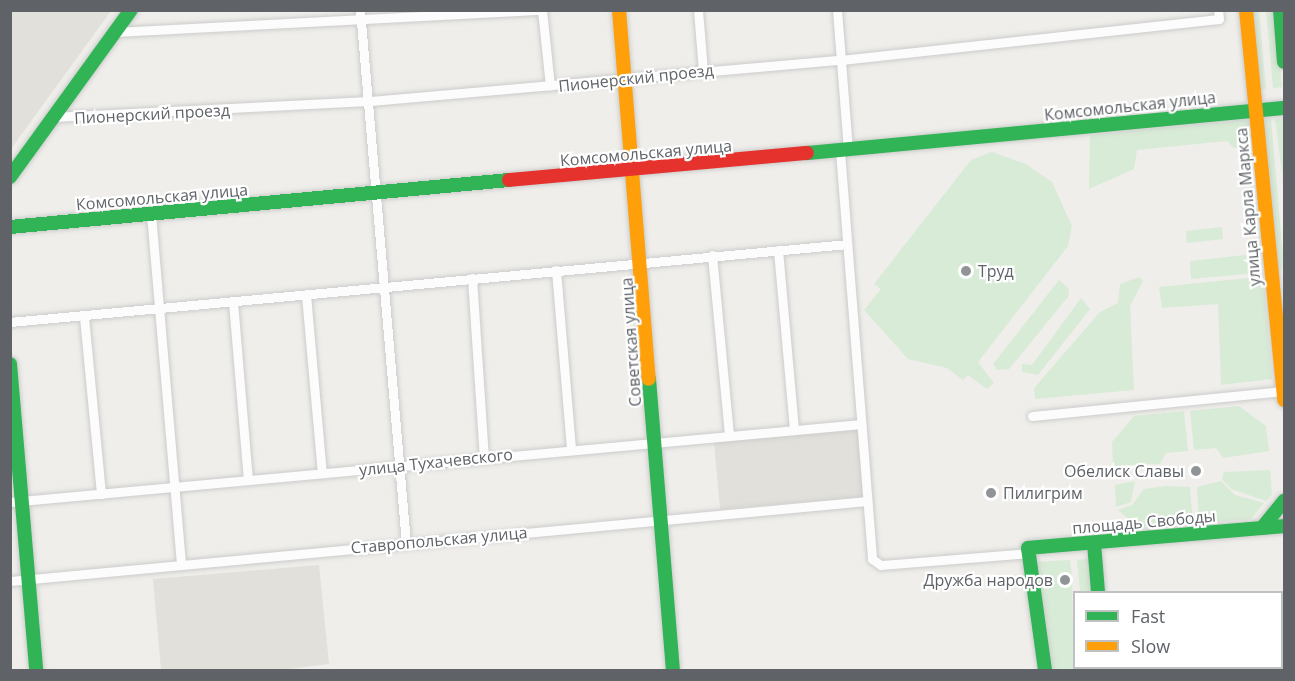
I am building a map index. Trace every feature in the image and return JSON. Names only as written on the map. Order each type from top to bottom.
[{"type":"main road","points":[[10,177],[131,10]]},
{"type":"main road","name":"Советская улица","points":[[620,10],[673,670]]},
{"type":"main road","name":"улица Карла Маркса","points":[[1246,10],[1284,394]]},
{"type":"main road","points":[[1280,10],[1284,62]]},
{"type":"main road","name":"Комсомольская улица","points":[[10,227],[378,195],[1284,108]]},
{"type":"main road","points":[[10,364],[16,501],[28,579],[36,670]]},
{"type":"main road","points":[[1262,528],[1284,501]]},
{"type":"main road","name":"площадь Свободы","points":[[1029,551],[1284,526]]},
{"type":"main road","points":[[1094,543],[1098,591]]},
{"type":"main road","points":[[1029,551],[1045,670]]},
{"type":"street","points":[[115,32],[361,16],[541,10],[550,86]]},
{"type":"street","points":[[698,10],[703,70]]},
{"type":"street","points":[[837,10],[841,60],[847,244],[872,559],[881,565],[1029,551]]},
{"type":"street","name":"Пионерский проезд","points":[[52,117],[369,101],[550,86],[703,70],[841,60],[1218,15]]},
{"type":"street","points":[[361,16],[406,543]]},
{"type":"street","points":[[151,214],[181,565]]},
{"type":"street","points":[[10,322],[84,317],[641,261],[847,244]]},
{"type":"street","points":[[778,250],[794,430]]},
{"type":"street","points":[[712,255],[729,435]]},
{"type":"street","points":[[556,270],[571,449]]},
{"type":"street","points":[[471,278],[484,457]]},
{"type":"street","points":[[306,295],[322,473]]},
{"type":"street","points":[[233,302],[248,480]]},
{"type":"street","points":[[84,317],[100,494]]},
{"type":"street","points":[[1032,417],[1284,394]]},
{"type":"street","name":"улица Тухачевского","points":[[16,501],[861,424]]},
{"type":"street","name":"Ставропольская улица","points":[[10,581],[867,501]]},
{"type":"shaded area","points":[[11,10],[111,11],[10,149]]},
{"type":"shaded area","points":[[857,430],[863,497],[720,509],[714,442]]},
{"type":"shaded area","points":[[319,565],[329,664],[281,670],[161,670],[153,579]]},
{"type":"green space","points":[[1250,11],[1259,11],[1266,89],[1258,90]]},
{"type":"green space","points":[[1266,11],[1275,11],[1282,87],[1273,88]]},
{"type":"green space","points":[[1283,118],[1284,132],[1284,189],[1275,119]]},
{"type":"green space","points":[[1249,119],[1250,146],[1234,148],[1227,141],[1137,150],[1134,169],[1089,189],[1090,135]]},
{"type":"green space","points":[[1271,119],[1283,256],[1282,269],[1276,269],[1262,120]]},
{"type":"green space","name":"Труд","points":[[992,152],[1026,164],[1052,182],[1072,226],[1068,246],[978,362],[994,383],[987,389],[968,375],[963,380],[947,368],[908,359],[864,310],[881,289],[874,284],[971,160]]},
{"type":"green space","points":[[1222,227],[1223,239],[1187,243],[1186,231]]},
{"type":"green space","points":[[1259,247],[1257,273],[1191,279],[1190,261],[1254,254]]},
{"type":"green space","points":[[1139,277],[1143,281],[1130,306],[1134,390],[1035,399],[1034,388],[1100,312],[1118,303],[1120,284]]},
{"type":"green space","points":[[1258,277],[1264,286],[1272,379],[1221,385],[1218,304],[1162,308],[1159,287]]},
{"type":"green space","points":[[1059,280],[1069,289],[1068,297],[1009,369],[997,370],[993,364]]},
{"type":"green space","points":[[1081,298],[1090,309],[1038,375],[1022,372],[1022,364],[1032,365]]},
{"type":"green space","points":[[1239,406],[1266,426],[1269,451],[1223,458],[1216,448],[1194,450],[1190,411]]},
{"type":"green space","points":[[1184,411],[1188,451],[1166,453],[1160,464],[1113,466],[1112,442],[1134,416]]},
{"type":"green space","points":[[1270,470],[1272,495],[1266,501],[1231,489],[1222,479],[1224,472]]},
{"type":"green space","points":[[1135,481],[1131,502],[1116,507],[1115,485]]},
{"type":"green space","points":[[1221,481],[1235,495],[1264,503],[1251,519],[1199,523],[1197,487]]},
{"type":"green space","points":[[1166,486],[1190,487],[1193,523],[1140,529],[1118,510],[1132,505],[1144,489]]},
{"type":"green space","points":[[1091,558],[1094,591],[1080,591],[1077,560]]},
{"type":"green space","points":[[1070,560],[1072,578],[1061,575],[1062,586],[1072,582],[1073,669],[1080,670],[1050,670],[1033,562]]},
{"type":"traffic: fast","points":[[10,177],[131,10]]},
{"type":"traffic: fast","points":[[1280,10],[1284,62]]},
{"type":"traffic: fast","points":[[807,153],[1284,108]]},
{"type":"traffic: fast","points":[[10,227],[509,180]]},
{"type":"traffic: fast","points":[[10,364],[36,670]]},
{"type":"traffic: fast","points":[[649,379],[673,670]]},
{"type":"traffic: fast","points":[[1262,528],[1284,501]]},
{"type":"traffic: fast","points":[[1045,670],[1028,548],[1284,526]]},
{"type":"traffic: fast","points":[[1094,543],[1098,591]]},
{"type":"traffic: slow","points":[[619,10],[649,379]]},
{"type":"traffic: slow","points":[[1246,10],[1284,400]]},
{"type":"traffic: jam","points":[[509,180],[807,153]]},
{"type":"place","name":"Труд","points":[[966,271]]},
{"type":"place","name":"Обелиск Славы","points":[[1196,471]]},
{"type":"place","name":"Пилигрим","points":[[991,493]]},
{"type":"place","name":"Дружба народов","points":[[1065,580]]}]
